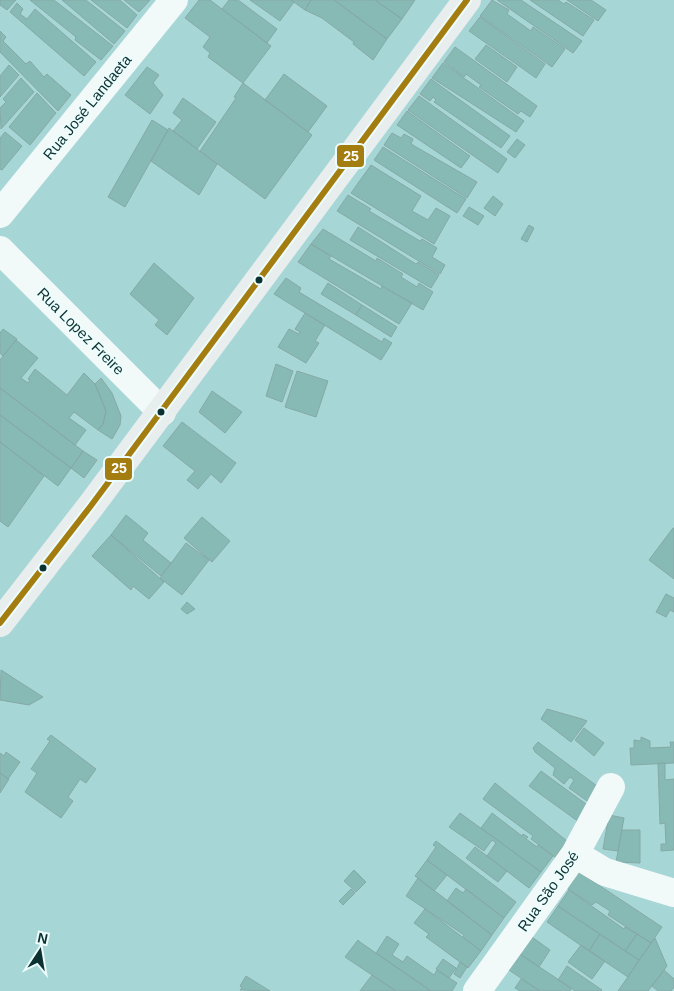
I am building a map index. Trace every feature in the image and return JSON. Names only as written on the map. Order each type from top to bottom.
[{"type":"main road","points":[[0,623],[162,412],[466,0]]},
{"type":"street","name":"Rua José Landaeta","points":[[0,214],[174,0]]},
{"type":"street","name":"Rua Lopez Freire","points":[[0,250],[162,412]]},
{"type":"street","name":"Rua São José","points":[[477,991],[575,854],[611,787]]},
{"type":"street","points":[[575,854],[605,872],[674,893]]},
{"type":"building","points":[[0,0],[16,0],[7,10],[0,5]]},
{"type":"building","points":[[30,0],[54,0],[113,46],[101,60],[75,40],[76,37]]},
{"type":"building","points":[[62,0],[86,0],[125,31],[114,44]]},
{"type":"building","points":[[91,0],[120,0],[137,15],[127,28]]},
{"type":"building","points":[[124,0],[150,0],[139,12]]},
{"type":"building","points":[[199,0],[210,0],[271,46],[243,83],[208,57],[210,53],[203,47],[210,37],[185,18]]},
{"type":"building","points":[[229,0],[238,0],[277,29],[267,43],[222,9]]},
{"type":"building","points":[[250,0],[291,0],[294,2],[280,21]]},
{"type":"building","points":[[291,0],[311,0],[305,10]]},
{"type":"building","points":[[311,0],[334,0],[387,39],[373,60],[353,44],[354,42],[322,18],[305,10]]},
{"type":"building","points":[[334,0],[375,0],[402,19],[387,39]]},
{"type":"building","points":[[375,0],[415,0],[402,19]]},
{"type":"building","points":[[492,0],[509,10],[507,14],[531,31],[533,27],[565,49],[552,67],[480,16]]},
{"type":"building","points":[[497,0],[521,0],[582,41],[573,53]]},
{"type":"building","points":[[530,0],[558,0],[564,4],[566,2],[594,20],[583,36]]},
{"type":"building","points":[[567,0],[591,0],[606,10],[598,21]]},
{"type":"building","points":[[17,3],[23,9],[20,14],[27,19],[35,9],[96,62],[84,76],[10,12]]},
{"type":"building","points":[[480,17],[545,64],[536,78],[469,31]]},
{"type":"building","points":[[0,31],[6,37],[3,41],[26,64],[30,61],[44,77],[47,74],[71,95],[58,111],[0,52]]},
{"type":"building","points":[[486,45],[517,67],[507,82],[475,59]]},
{"type":"building","points":[[455,47],[537,106],[530,117],[521,111],[518,114],[479,87],[481,85],[466,74],[464,77],[444,62]]},
{"type":"building","points":[[443,63],[524,121],[516,132],[432,78]]},
{"type":"building","points":[[9,65],[19,75],[0,97],[0,76]]},
{"type":"building","points":[[147,67],[159,75],[153,83],[163,95],[150,114],[125,95]]},
{"type":"building","points":[[284,74],[327,106],[308,132],[265,100]]},
{"type":"building","points":[[21,78],[34,92],[1,129],[0,108],[6,102],[3,99]]},
{"type":"building","points":[[431,79],[510,136],[501,148],[434,102],[436,100],[433,97],[430,101],[420,94]]},
{"type":"building","points":[[243,83],[312,135],[265,199],[200,151],[236,98],[234,97]]},
{"type":"building","points":[[37,93],[56,113],[30,145],[9,127]]},
{"type":"building","points":[[419,96],[507,159],[498,173],[408,110]]},
{"type":"building","points":[[183,98],[216,122],[197,149],[173,131],[182,120],[173,113]]},
{"type":"building","points":[[407,111],[470,156],[461,168],[397,125]]},
{"type":"building","points":[[152,120],[168,130],[125,207],[108,197]]},
{"type":"building","points":[[169,128],[217,164],[199,195],[151,161]]},
{"type":"building","points":[[5,132],[22,146],[2,170],[0,169],[0,138]]},
{"type":"building","points":[[392,133],[401,138],[404,134],[413,139],[411,144],[477,182],[467,198],[384,145]]},
{"type":"building","points":[[517,139],[525,145],[515,158],[507,152]]},
{"type":"building","points":[[383,147],[466,199],[457,213],[374,160]]},
{"type":"building","points":[[371,165],[421,196],[412,211],[428,220],[436,208],[450,216],[434,244],[351,193]]},
{"type":"building","points":[[348,195],[371,209],[369,211],[420,241],[422,239],[437,248],[432,257],[445,265],[440,274],[337,211]]},
{"type":"building","points":[[493,196],[503,204],[495,216],[484,208]]},
{"type":"building","points":[[469,207],[484,216],[478,225],[463,216]]},
{"type":"building","points":[[529,225],[534,228],[527,242],[521,239]]},
{"type":"building","points":[[358,227],[416,264],[418,262],[439,275],[431,288],[350,240]]},
{"type":"building","points":[[323,229],[376,261],[377,258],[403,274],[401,277],[417,287],[419,283],[433,292],[423,310],[311,244]]},
{"type":"building","points":[[311,244],[331,256],[329,259],[381,289],[382,286],[412,303],[399,324],[298,262]]},
{"type":"building","points":[[154,263],[194,298],[167,335],[155,325],[159,320],[130,294]]},
{"type":"building","points":[[286,278],[301,288],[299,292],[382,342],[384,338],[392,343],[381,360],[274,294]]},
{"type":"building","points":[[328,283],[362,305],[356,315],[321,294]]},
{"type":"building","points":[[362,305],[397,327],[391,337],[356,315]]},
{"type":"building","points":[[305,313],[325,325],[315,341],[319,343],[306,363],[278,347],[289,329],[299,334],[300,332],[295,329]]},
{"type":"building","points":[[3,329],[17,339],[3,356],[0,353],[0,333]]},
{"type":"building","points":[[16,340],[38,358],[21,378],[28,383],[30,380],[28,379],[35,369],[67,395],[84,373],[95,384],[106,411],[103,424],[98,430],[74,412],[69,418],[86,430],[75,445],[0,388],[0,360]]},
{"type":"building","points":[[276,364],[293,371],[282,402],[266,396]]},
{"type":"building","points":[[297,371],[328,381],[316,417],[285,407]]},
{"type":"building","points":[[101,378],[112,393],[121,416],[120,425],[112,439],[98,430],[103,424],[106,411],[95,384]]},
{"type":"building","points":[[0,388],[83,451],[71,468],[0,415]]},
{"type":"building","points":[[212,391],[242,412],[225,433],[199,412]]},
{"type":"building","points":[[0,415],[71,468],[58,486],[0,442]]},
{"type":"building","points":[[182,422],[236,463],[221,483],[211,474],[198,489],[187,480],[195,471],[163,446]]},
{"type":"building","points":[[0,442],[44,476],[8,527],[0,521]]},
{"type":"building","points":[[83,451],[97,460],[84,478],[71,468]]},
{"type":"building","points":[[126,515],[148,533],[143,540],[171,563],[161,576],[111,535]]},
{"type":"building","points":[[202,517],[230,541],[212,562],[184,538]]},
{"type":"building","points":[[674,528],[674,579],[649,560]]},
{"type":"building","points":[[111,535],[164,582],[149,599],[133,586],[131,590],[92,556]]},
{"type":"building","points":[[186,543],[209,560],[182,595],[160,578]]},
{"type":"building","points":[[666,594],[674,598],[674,612],[670,610],[666,617],[656,612]]},
{"type":"building","points":[[187,602],[195,609],[187,614],[181,609]]},
{"type":"building","points":[[1,670],[43,697],[29,705],[0,700]]},
{"type":"building","points":[[547,709],[587,721],[571,742],[541,719]]},
{"type":"building","points":[[584,728],[604,743],[594,756],[575,740]]},
{"type":"building","points":[[51,735],[96,769],[86,783],[80,779],[68,797],[73,801],[61,818],[25,792],[37,773],[31,769],[50,741],[47,739]]},
{"type":"building","points":[[641,737],[650,741],[650,748],[671,747],[670,742],[674,742],[674,763],[631,765],[630,748],[634,748],[634,740],[641,741]]},
{"type":"building","points":[[538,742],[601,789],[590,803],[569,788],[574,780],[570,777],[564,784],[553,775],[555,768],[535,752],[533,748]]},
{"type":"building","points":[[6,752],[20,762],[8,779],[0,773],[0,753],[4,756]]},
{"type":"building","points":[[658,763],[665,763],[665,780],[674,779],[674,850],[661,851],[661,844],[666,844],[665,823],[660,824]]},
{"type":"building","points":[[541,771],[590,807],[579,822],[529,786]]},
{"type":"building","points":[[0,773],[9,779],[0,793]]},
{"type":"building","points":[[495,783],[567,841],[555,857],[531,839],[533,836],[483,799]]},
{"type":"building","points":[[460,813],[541,872],[529,888],[487,856],[496,843],[492,840],[484,851],[449,827]]},
{"type":"building","points":[[492,813],[522,836],[523,834],[528,837],[526,839],[537,847],[538,845],[553,856],[541,872],[481,828]]},
{"type":"building","points":[[609,815],[624,818],[618,851],[603,849]]},
{"type":"building","points":[[622,830],[640,830],[640,863],[616,862]]},
{"type":"building","points":[[436,841],[516,902],[504,918],[427,860],[436,847],[433,845]]},
{"type":"building","points":[[475,847],[507,871],[498,882],[466,858]]},
{"type":"building","points":[[427,860],[447,875],[434,891],[415,876]]},
{"type":"building","points":[[354,870],[366,882],[356,892],[344,881]]},
{"type":"building","points":[[579,872],[662,927],[651,943],[608,915],[610,911],[596,902],[592,905],[567,888]]},
{"type":"building","points":[[418,878],[492,935],[481,951],[463,937],[464,935],[406,896]]},
{"type":"building","points":[[456,888],[463,893],[466,889],[504,918],[492,935],[447,901]]},
{"type":"building","points":[[351,889],[355,893],[343,905],[339,901]]},
{"type":"building","points":[[569,890],[624,929],[625,927],[637,934],[625,951],[558,906]]},
{"type":"building","points":[[558,906],[600,934],[589,951],[547,922]]},
{"type":"building","points":[[425,909],[481,951],[468,968],[426,937],[429,934],[414,923]]},
{"type":"building","points":[[600,934],[639,960],[628,977],[589,951]]},
{"type":"building","points":[[637,934],[651,943],[639,960],[625,951]]},
{"type":"building","points":[[387,936],[399,944],[392,955],[403,962],[407,956],[434,975],[437,970],[457,983],[452,991],[431,991],[376,953]]},
{"type":"building","points":[[532,937],[550,950],[539,967],[520,954]]},
{"type":"building","points":[[655,938],[667,966],[648,991],[618,991]]},
{"type":"building","points":[[358,940],[431,991],[396,991],[345,957]]},
{"type":"building","points":[[581,945],[605,961],[592,979],[568,962]]},
{"type":"building","points":[[520,954],[571,988],[570,991],[540,991],[509,970]]},
{"type":"building","points":[[443,959],[456,968],[449,978],[436,969]]},
{"type":"building","points":[[460,962],[467,967],[460,978],[454,974]]},
{"type":"building","points":[[567,966],[602,990],[575,991],[558,980]]},
{"type":"building","points":[[664,970],[674,979],[674,987],[671,991],[658,991],[652,986]]},
{"type":"building","points":[[372,975],[396,991],[360,991]]},
{"type":"building","points":[[246,976],[270,991],[240,990],[242,988],[240,986]]},
{"type":"building","points":[[521,979],[540,991],[520,991],[515,988]]},
{"type":"transit line","name":"25","points":[[0,623],[90,507],[467,0]]}]
